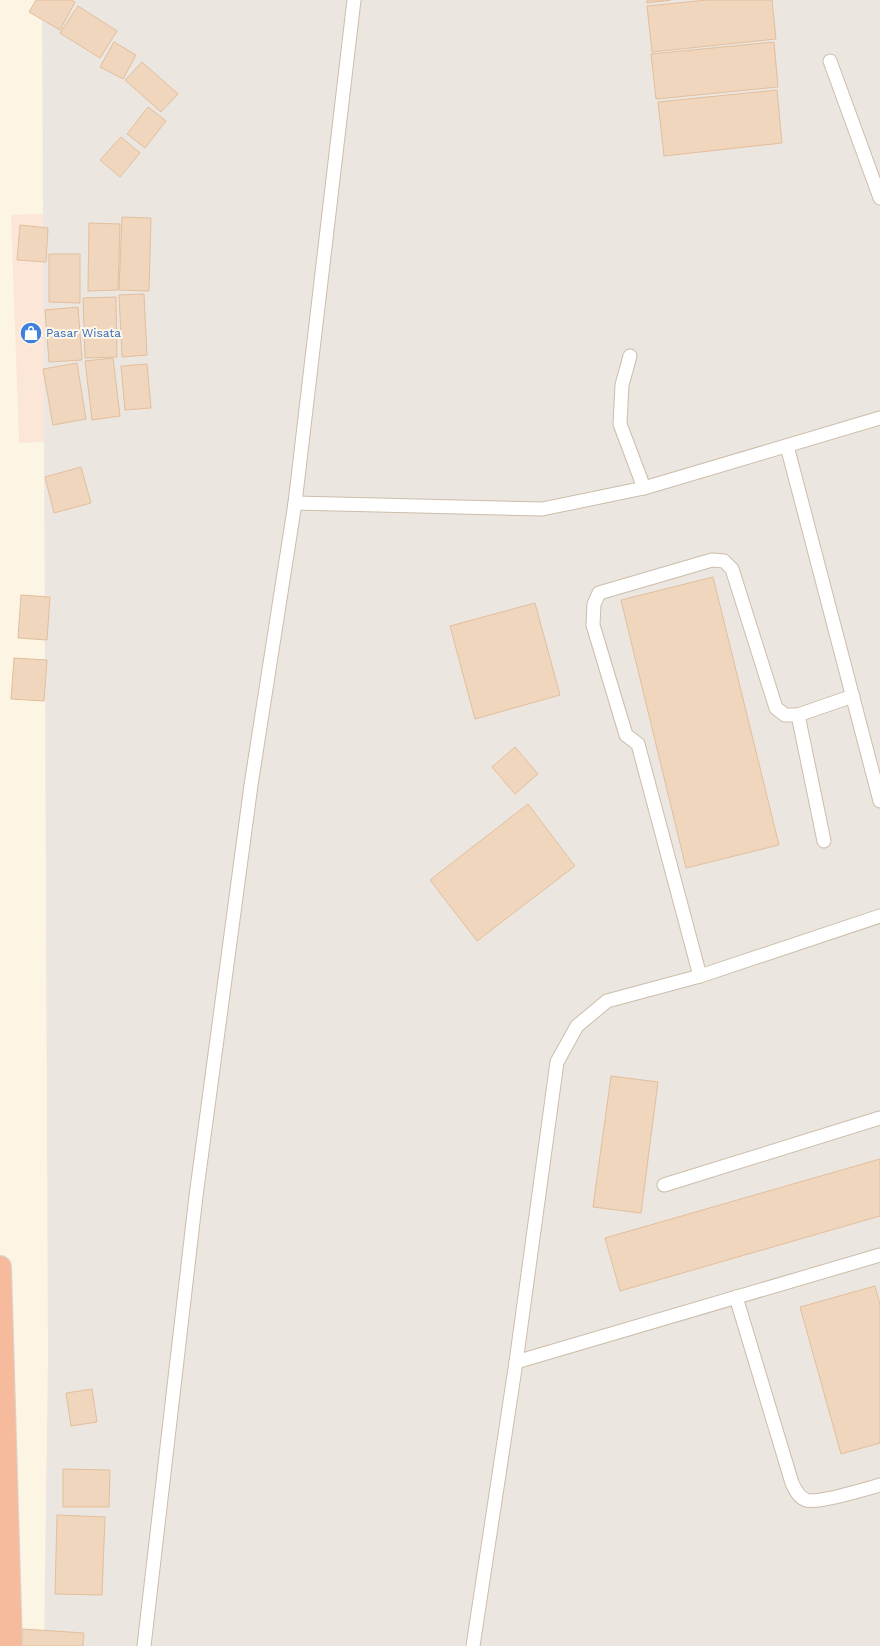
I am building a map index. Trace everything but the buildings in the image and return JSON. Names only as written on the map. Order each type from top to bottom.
[{"type":"highway","points":[[0,1267],[11,1646]]},
{"type":"lane","points":[[144,1646],[196,1196],[250,793],[296,503],[354,0]]},
{"type":"lane","points":[[830,61],[880,198]]},
{"type":"lane","points":[[630,356],[622,385],[620,424],[644,488]]},
{"type":"lane","points":[[296,503],[542,509],[644,488],[880,418]]},
{"type":"lane","points":[[787,446],[880,801]]},
{"type":"lane","points":[[700,976],[638,744],[626,735],[593,625],[594,604],[599,593],[712,560],[724,561],[732,569],[776,708],[785,715],[798,715],[853,696]]},
{"type":"lane","points":[[798,715],[824,841]]},
{"type":"lane","points":[[473,1646],[516,1362],[557,1062],[577,1026],[607,1001],[700,976],[880,916]]},
{"type":"lane","points":[[664,1185],[880,1118]]},
{"type":"lane","points":[[516,1362],[880,1255]]},
{"type":"lane","points":[[736,1297],[792,1482],[797,1493],[806,1500],[820,1500],[880,1485]]},
{"type":"shaded area","points":[[42,0],[880,0],[880,1646],[44,1646],[48,1359]]},
{"type":"shaded area","points":[[171,208],[179,436],[19,443],[11,215]],"holes":[[[20,226],[48,228],[46,262],[17,260]]]},
{"type":"place","name":"Pasar Wisata","points":[[31,333]]}]
